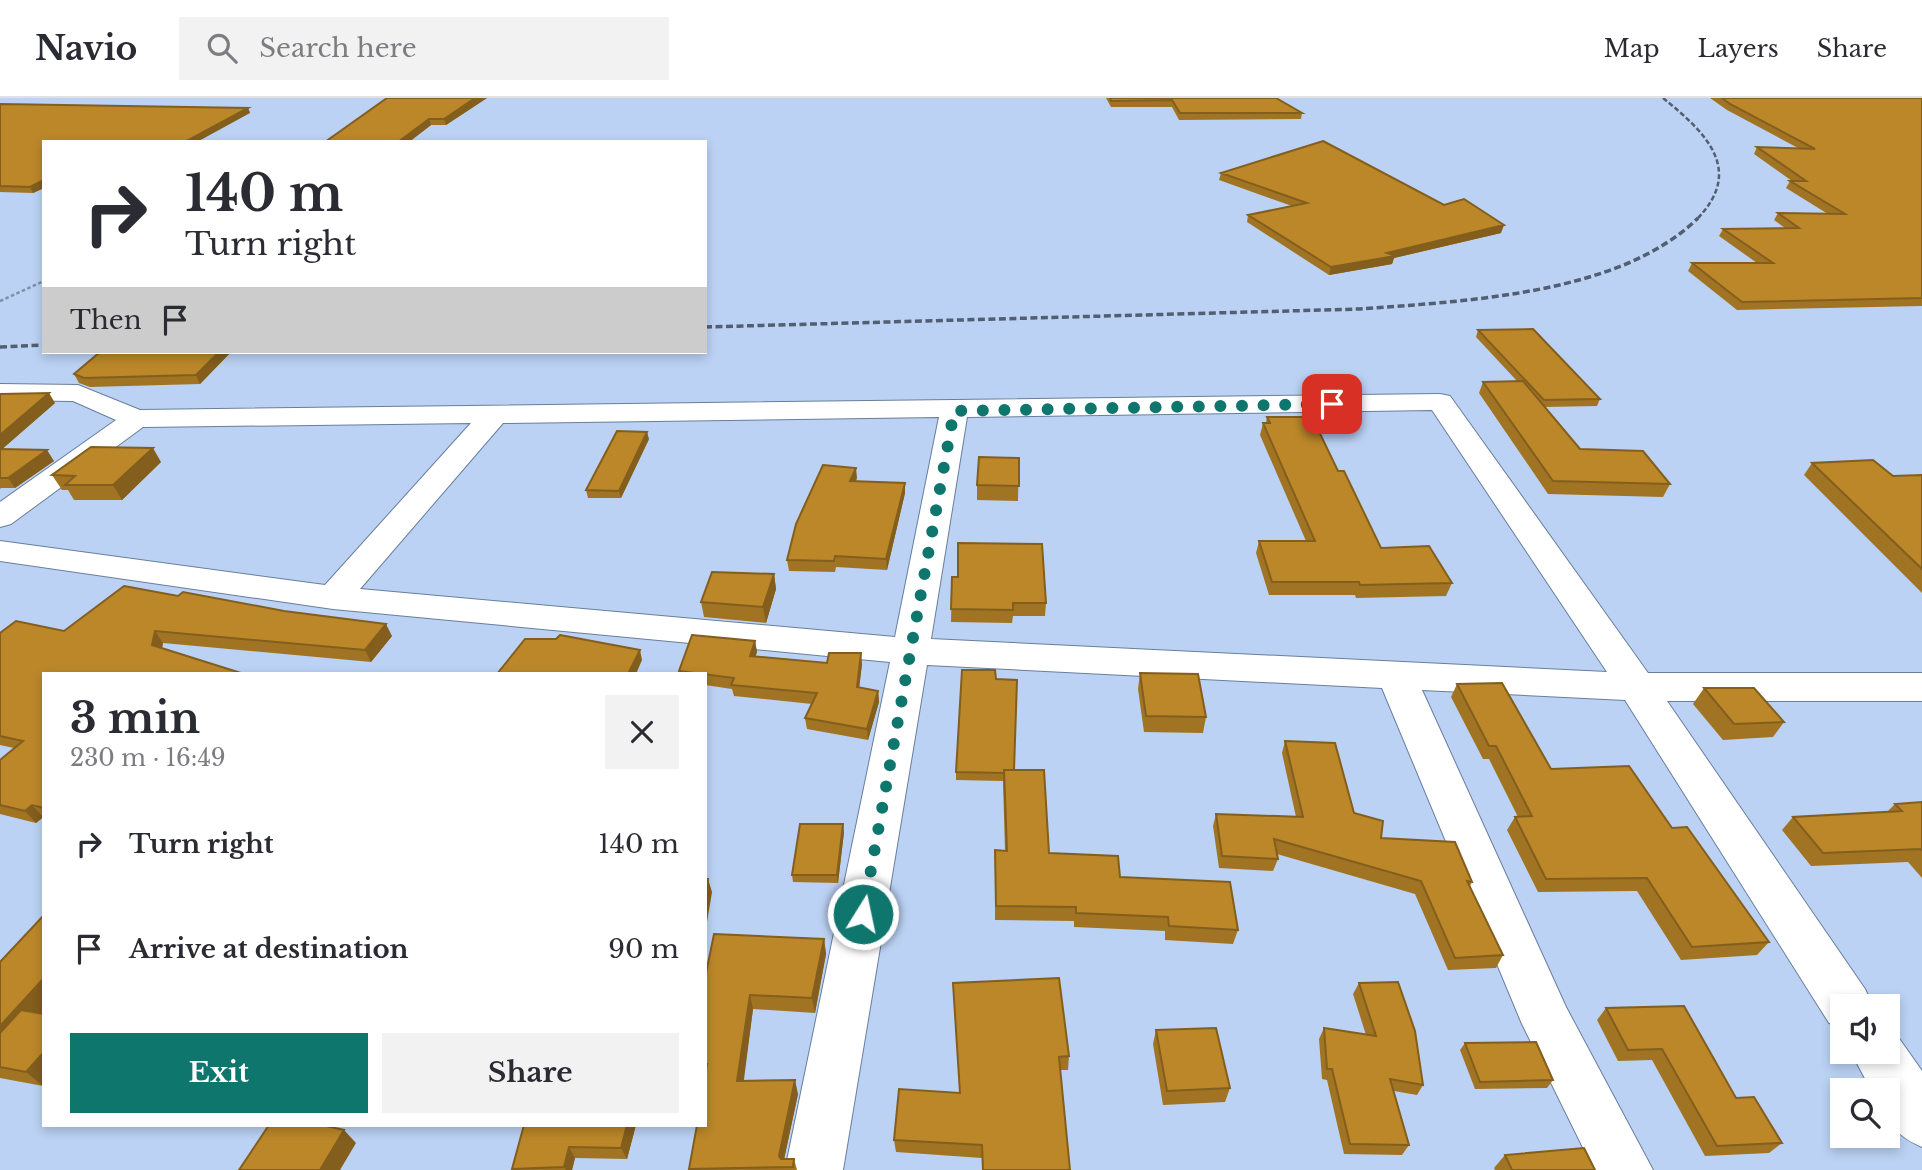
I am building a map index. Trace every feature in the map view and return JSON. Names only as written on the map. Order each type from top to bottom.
[{"type":"street","points":[[0,392],[78,393],[136,419],[954,411],[1440,402],[1637,687],[1839,994]]},
{"type":"street","points":[[814,1170],[954,411]]},
{"type":"street","points":[[333,598],[494,415]]},
{"type":"street","points":[[0,517],[136,419]]},
{"type":"street","points":[[0,551],[333,598],[911,651],[1637,687],[1922,687]]},
{"type":"street","points":[[1396,675],[1548,1024],[1624,1170]]},
{"type":"street","points":[[1886,1064],[1922,1119]]},
{"type":"path","points":[[0,301],[42,282]]},
{"type":"building","points":[[387,98],[475,98],[444,119],[429,119],[401,140],[328,140]]},
{"type":"building","points":[[1110,98],[1276,98],[1302,113],[1180,113],[1172,100],[1111,101]]},
{"type":"building","points":[[1722,98],[1922,98],[1922,298],[1742,302],[1692,263],[1773,263],[1723,229],[1799,228],[1778,213],[1845,214],[1790,181],[1806,181],[1757,147],[1815,149]]},
{"type":"building","points":[[0,104],[248,108],[189,140],[42,140],[42,181],[30,187],[0,186]]},
{"type":"building","points":[[1323,141],[1444,205],[1464,199],[1504,225],[1387,253],[1395,256],[1331,267],[1248,215],[1307,203],[1221,173]]},
{"type":"building","points":[[1533,329],[1600,399],[1544,400],[1478,330]]},
{"type":"building","points":[[98,354],[217,354],[196,375],[84,378],[74,374]]},
{"type":"building","points":[[1523,381],[1580,449],[1643,451],[1670,484],[1553,481],[1483,382]]},
{"type":"building","points":[[49,393],[0,435],[0,394]]},
{"type":"building","points":[[1267,417],[1312,417],[1338,471],[1344,471],[1381,548],[1429,546],[1452,583],[1360,585],[1359,582],[1272,582],[1259,541],[1315,541],[1263,423],[1270,423]]},
{"type":"building","points":[[617,431],[647,432],[619,491],[586,490]]},
{"type":"building","points":[[91,447],[153,448],[113,485],[65,485],[75,476],[52,475]]},
{"type":"building","points":[[0,449],[47,450],[8,478],[0,478]]},
{"type":"building","points":[[979,457],[1019,458],[1019,486],[977,485]]},
{"type":"building","points":[[1873,460],[1893,476],[1922,475],[1922,569],[1812,463]]},
{"type":"building","points":[[823,465],[856,468],[850,481],[905,483],[886,559],[835,556],[834,561],[787,560],[796,524]]},
{"type":"building","points":[[958,543],[1042,544],[1046,603],[1013,603],[1013,610],[951,609],[952,577],[958,577]]},
{"type":"building","points":[[712,572],[774,574],[763,607],[701,602]]},
{"type":"building","points":[[124,586],[178,596],[183,592],[284,611],[386,624],[365,650],[155,631],[152,645],[238,672],[42,672],[42,808],[32,805],[25,811],[0,805],[0,760],[23,741],[0,736],[0,633],[16,621],[64,631]]},
{"type":"building","points":[[560,635],[640,650],[629,672],[499,672],[525,639],[556,639]]},
{"type":"building","points":[[692,635],[755,641],[750,656],[827,663],[829,653],[861,653],[857,687],[878,691],[867,729],[805,718],[817,693],[731,685],[734,678],[707,675],[707,672],[679,671]]},
{"type":"building","points":[[962,670],[995,670],[996,679],[1017,680],[1014,770],[1004,770],[1004,773],[956,772]]},
{"type":"building","points":[[1140,673],[1198,674],[1206,717],[1146,716]]},
{"type":"building","points":[[1502,683],[1551,769],[1629,766],[1672,828],[1687,827],[1769,942],[1692,947],[1647,878],[1546,879],[1515,817],[1532,816],[1496,746],[1489,746],[1457,684]]},
{"type":"building","points":[[1704,688],[1754,688],[1784,722],[1734,724]]},
{"type":"building","points":[[1285,741],[1335,743],[1354,813],[1383,821],[1381,838],[1455,842],[1472,882],[1467,881],[1503,955],[1455,958],[1421,881],[1274,839],[1278,859],[1222,856],[1216,814],[1303,817]]},
{"type":"building","points":[[1004,770],[1044,770],[1049,853],[1118,856],[1120,877],[1230,882],[1238,930],[1169,926],[1168,917],[1076,913],[1076,907],[996,906],[995,850],[1007,851]]},
{"type":"building","points":[[1922,802],[1922,850],[1823,853],[1793,817],[1902,811],[1895,804]]},
{"type":"building","points":[[800,824],[843,824],[837,875],[792,875]]},
{"type":"building","points":[[42,917],[42,980],[0,1026],[0,962]]},
{"type":"building","points":[[714,934],[824,939],[812,998],[750,995],[737,1081],[795,1080],[779,1156],[781,1159],[794,1159],[793,1167],[689,1169],[697,1127],[707,1127],[707,968]]},
{"type":"building","points":[[1059,978],[1069,1056],[1059,1057],[1070,1170],[983,1170],[982,1145],[894,1140],[899,1089],[960,1093],[953,983]]},
{"type":"building","points":[[1398,982],[1415,1031],[1423,1085],[1390,1079],[1409,1145],[1350,1144],[1332,1069],[1327,1069],[1324,1028],[1376,1036],[1359,983]]},
{"type":"building","points":[[1684,1006],[1736,1098],[1754,1097],[1782,1143],[1717,1146],[1662,1049],[1628,1050],[1606,1008]]},
{"type":"building","points":[[21,1010],[42,1014],[42,1054],[26,1072],[0,1067],[0,1033]]},
{"type":"building","points":[[1216,1028],[1230,1088],[1167,1091],[1156,1030]]},
{"type":"building","points":[[1536,1042],[1553,1080],[1480,1082],[1465,1043]]},
{"type":"building","points":[[268,1127],[331,1127],[344,1130],[320,1170],[239,1170]]},
{"type":"building","points":[[523,1127],[626,1127],[621,1148],[569,1147],[564,1167],[512,1169]]},
{"type":"building","points":[[1584,1148],[1595,1170],[1512,1170],[1505,1155]]},
{"type":"railway","points":[[1663,98],[1705,138],[1719,168],[1718,185],[1711,202],[1697,219]]},
{"type":"railway","points":[[707,327],[1360,309],[1492,297],[1584,279],[1627,264],[1665,244],[1697,219]]},
{"type":"railway","points":[[0,347],[42,345]]},
{"type":"route","points":[[863,914],[954,411],[1332,404]]}]
